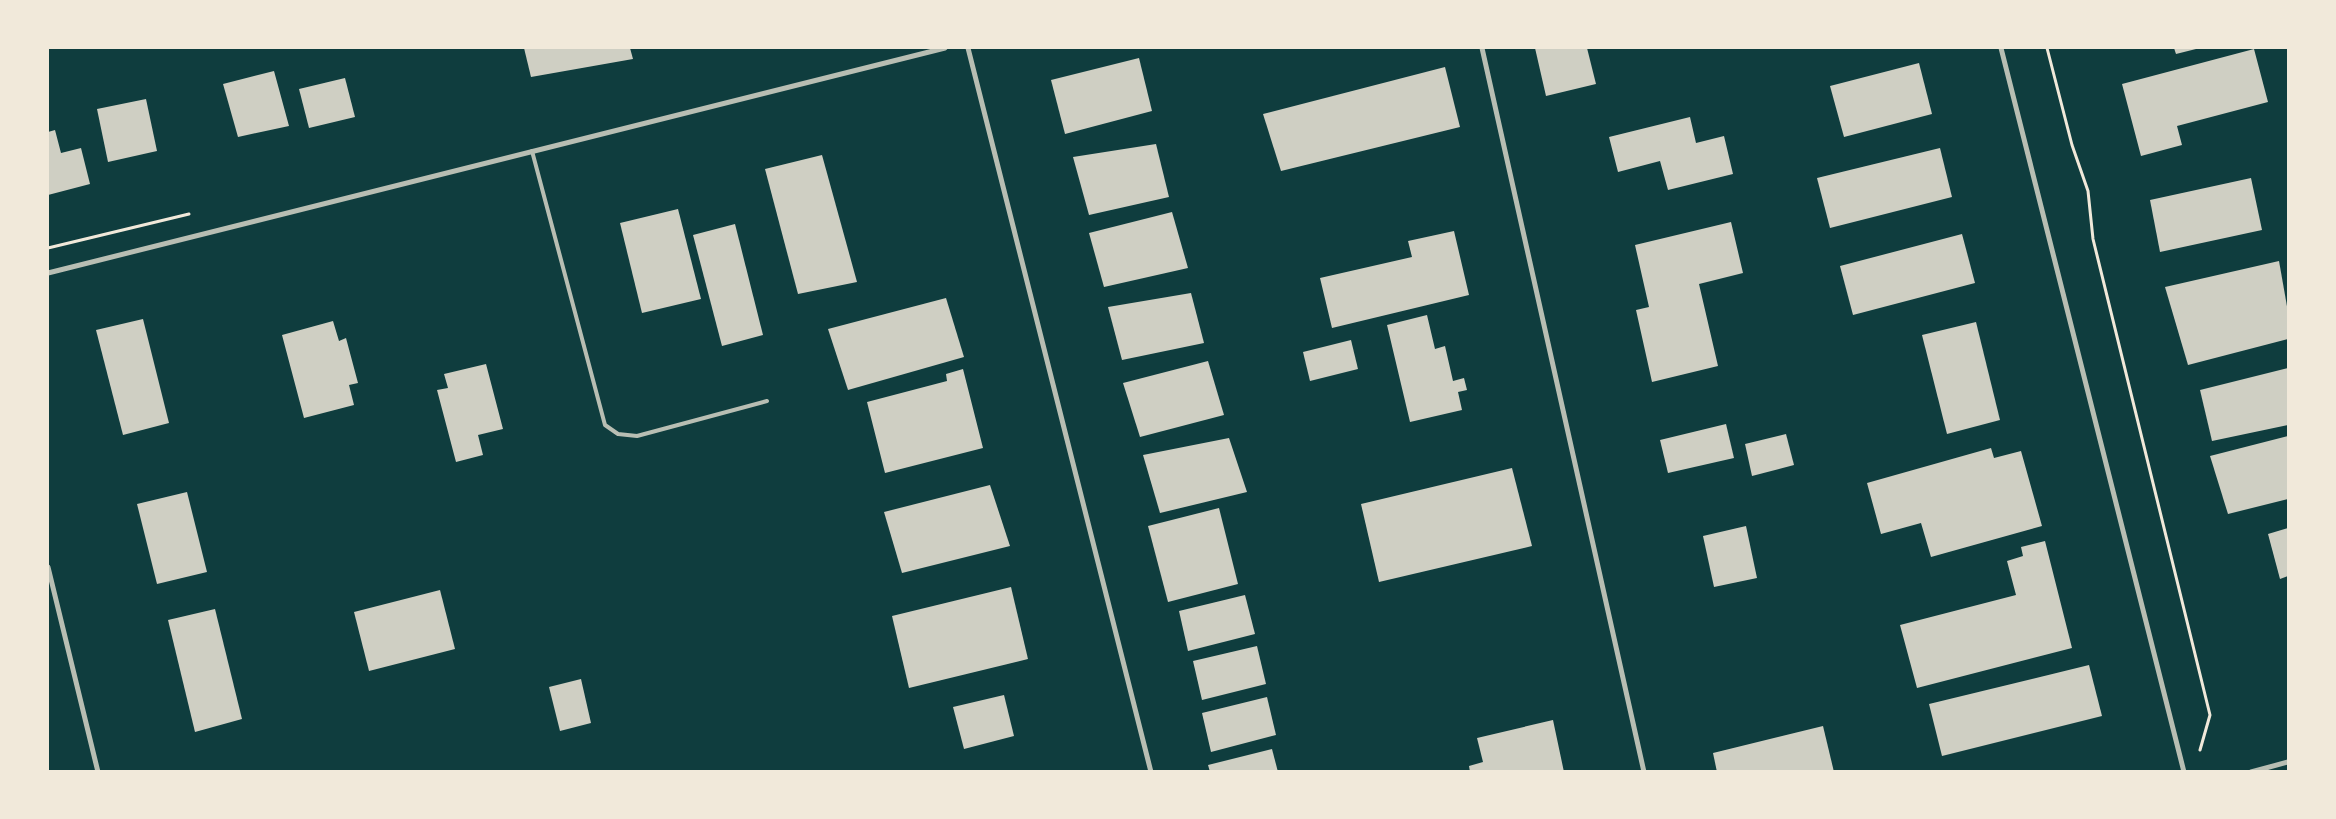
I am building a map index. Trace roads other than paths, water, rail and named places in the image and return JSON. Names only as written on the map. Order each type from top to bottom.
[{"type":"street","points":[[48,273],[945,48]]},
{"type":"street","points":[[968,48],[1151,772]]},
{"type":"street","points":[[1482,48],[1644,772]]},
{"type":"street","points":[[2001,48],[2184,772]]},
{"type":"street","points":[[48,566],[98,772]]},
{"type":"street","points":[[2251,772],[2288,762]]},
{"type":"lane","points":[[532,151],[605,425],[618,434],[637,436],[767,401]]}]
